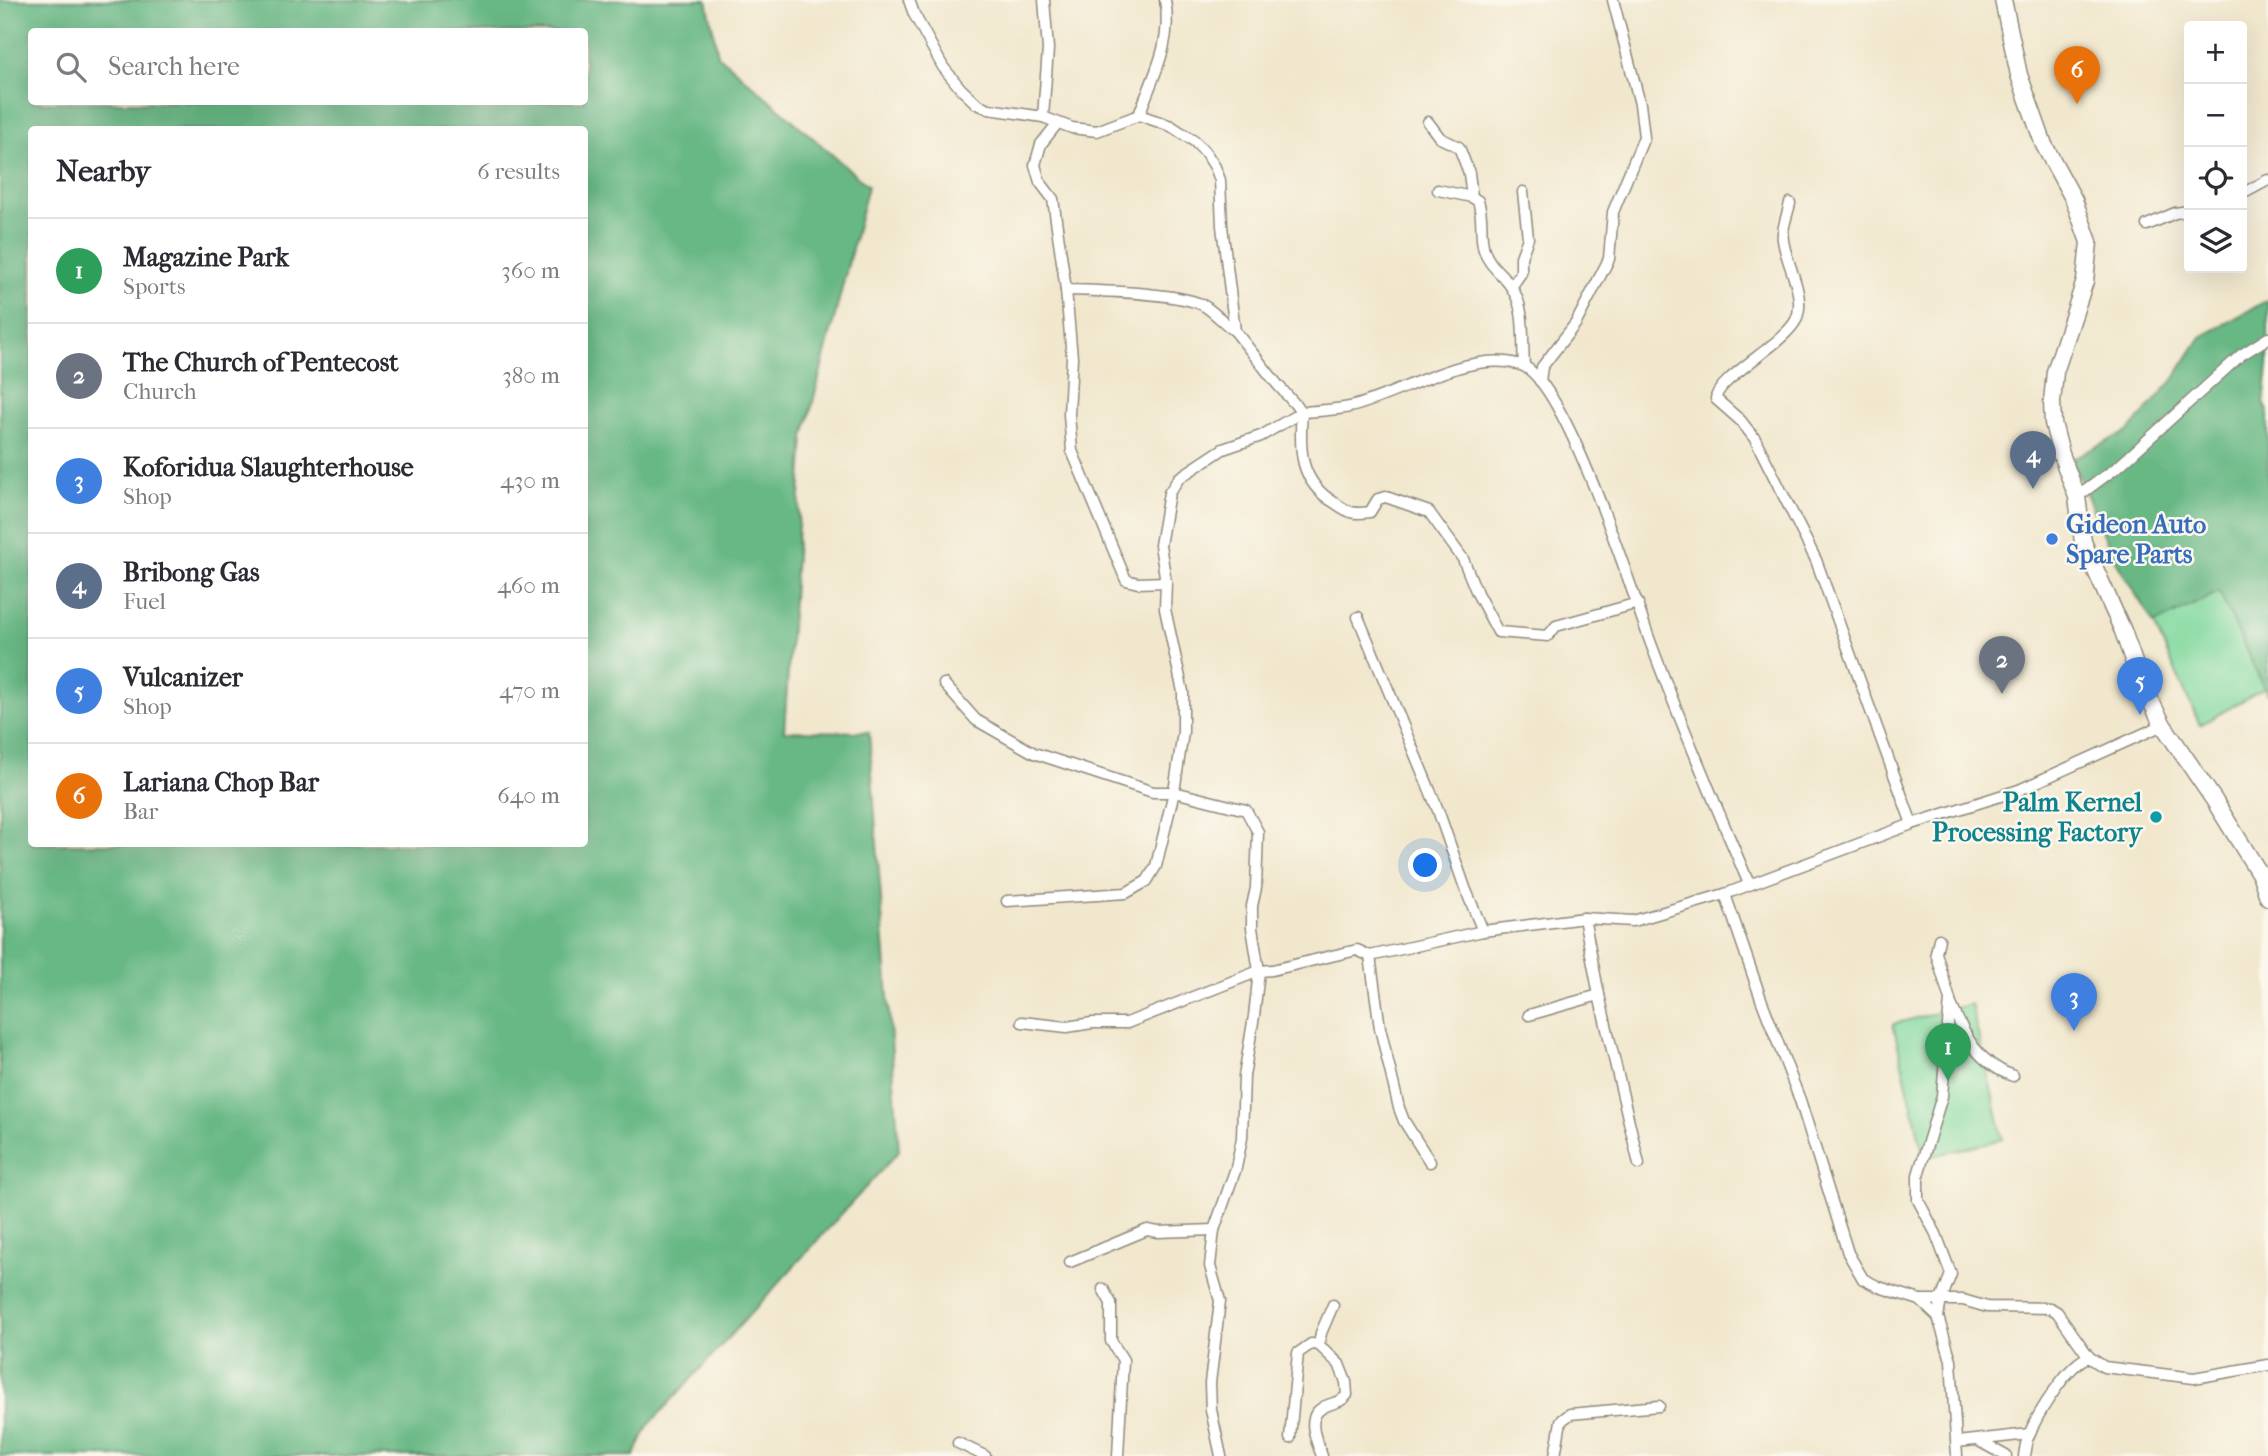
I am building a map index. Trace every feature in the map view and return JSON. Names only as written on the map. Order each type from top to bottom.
[{"type":"main road","points":[[2003,0],[2019,75],[2044,145],[2074,200],[2089,242],[2085,281],[2055,372],[2052,402],[2053,423],[2061,454],[2077,497],[2083,542],[2123,631],[2138,677],[2164,725],[2264,875],[2268,897]]},
{"type":"street","points":[[909,0],[943,67],[977,104],[989,109],[1043,117],[1057,124],[1097,131],[1139,115],[1171,126],[1194,141],[1215,167],[1220,180],[1221,218],[1235,331]]},
{"type":"street","points":[[1043,117],[1048,49],[1044,0]]},
{"type":"street","points":[[1139,115],[1160,62],[1169,21],[1166,0]]},
{"type":"street","points":[[1540,381],[1542,367],[1576,323],[1609,259],[1613,212],[1644,136],[1640,104],[1613,0]]},
{"type":"street","points":[[1428,122],[1440,138],[1459,148],[1469,173],[1472,197]]},
{"type":"street","points":[[1057,124],[1041,144],[1035,165],[1040,182],[1053,199],[1066,290],[1072,358],[1069,414],[1072,451],[1126,580],[1138,583],[1166,582]]},
{"type":"street","points":[[2247,191],[2268,180]]},
{"type":"street","points":[[1438,190],[1472,197],[1478,201],[1485,253],[1494,268],[1512,286],[1520,311],[1524,365]]},
{"type":"street","points":[[1512,286],[1521,273],[1521,257],[1528,238],[1522,192]]},
{"type":"street","points":[[1790,203],[1782,238],[1799,301],[1797,317],[1791,328],[1778,341],[1720,387],[1716,399],[1741,421],[1755,439],[1816,560],[1913,824]]},
{"type":"street","points":[[2147,225],[2184,212]]},
{"type":"street","points":[[1066,290],[1159,296],[1205,306],[1235,331],[1302,412],[1300,444],[1303,465],[1323,497],[1347,513],[1370,512],[1378,499],[1386,497],[1429,512],[1463,559],[1498,632],[1548,636],[1556,626],[1638,603]]},
{"type":"street","points":[[2077,497],[2120,464],[2241,355],[2268,338]]},
{"type":"street","points":[[1007,901],[1126,893],[1147,881],[1156,866],[1174,792],[1182,732],[1183,692],[1165,609],[1166,582],[1160,545],[1166,506],[1175,483],[1223,449],[1261,436],[1302,412],[1350,407],[1453,369],[1484,361],[1524,365],[1540,381],[1560,414],[1587,469],[1657,659],[1749,884]]},
{"type":"street","points":[[1358,617],[1438,810],[1483,931]]},
{"type":"street","points":[[944,684],[976,720],[1034,753],[1153,792],[1174,792],[1246,810],[1258,832],[1252,928],[1259,971],[1244,1076],[1242,1138],[1236,1168],[1214,1230],[1210,1266],[1220,1301],[1210,1383],[1211,1410],[1221,1456]]},
{"type":"street","points":[[1022,1022],[1067,1027],[1092,1023],[1127,1023],[1259,971],[1357,950],[1370,956],[1483,931],[1584,918],[1633,921],[1725,894],[1913,824],[2019,790],[2164,725]]},
{"type":"street","points":[[1725,894],[1800,1100],[1848,1253],[1863,1279],[1920,1300],[1963,1300],[1987,1307],[2050,1308],[2057,1311],[2089,1357],[2104,1367],[2194,1378],[2268,1365]]},
{"type":"street","points":[[1584,918],[1599,995],[1639,1164]]},
{"type":"street","points":[[1939,939],[1936,953],[1950,1000],[1965,1037],[1996,1069],[2013,1076]]},
{"type":"street","points":[[1370,956],[1380,1028],[1399,1108],[1404,1121],[1430,1162]]},
{"type":"street","points":[[1529,1015],[1599,995]]},
{"type":"street","points":[[1950,1000],[1942,1096],[1917,1175],[1918,1200],[1937,1234],[1951,1274],[1938,1317],[1951,1360],[1957,1456]]},
{"type":"street","points":[[1070,1262],[1147,1230],[1214,1230]]},
{"type":"street","points":[[1103,1289],[1111,1303],[1111,1341],[1123,1360],[1118,1456]]},
{"type":"street","points":[[1920,1300],[1938,1317]]},
{"type":"street","points":[[1320,1345],[1321,1333],[1333,1306]]},
{"type":"street","points":[[1290,1438],[1298,1353],[1311,1344],[1320,1345],[1339,1364],[1346,1382],[1347,1395],[1342,1401],[1321,1408],[1314,1417],[1313,1427],[1322,1456]]},
{"type":"street","points":[[2024,1456],[2029,1434],[2045,1405],[2070,1371],[2082,1359],[2089,1357]]},
{"type":"street","points":[[1555,1456],[1560,1421],[1570,1414],[1659,1406]]},
{"type":"street","points":[[1957,1442],[2029,1434]]},
{"type":"street","points":[[1979,1441],[2006,1456]]},
{"type":"street","points":[[958,1443],[985,1456]]},
{"type":"green space","points":[[0,0],[707,0],[718,55],[868,186],[804,437],[784,731],[869,732],[899,1151],[648,1426],[634,1456],[0,1456]]},
{"type":"green space","points":[[2268,300],[2268,365],[2264,403],[2268,411],[2268,695],[2219,592],[2154,624],[2115,560],[2071,459],[2129,431],[2173,380],[2201,337]]},
{"type":"green space","points":[[2219,591],[2264,688],[2200,725],[2154,624]]},
{"type":"green space","points":[[1971,1004],[2003,1139],[1924,1158],[1893,1024]]},
{"type":"place","name":"Lariana Chop Bar","points":[[2077,104]]},
{"type":"place","name":"Bribong Gas","points":[[2033,489]]},
{"type":"place","name":"Gideon Auto Spare Parts","points":[[2052,539]]},
{"type":"place","name":"The Church of Pentecost","points":[[2002,694]]},
{"type":"place","name":"Vulcanizer","points":[[2140,715]]},
{"type":"place","name":"Palm Kernel Processing Factory","points":[[2156,817]]},
{"type":"place","name":"Koforidua Slaughterhouse","points":[[2074,1031]]},
{"type":"place","name":"Magazine Park","points":[[1948,1081]]}]
